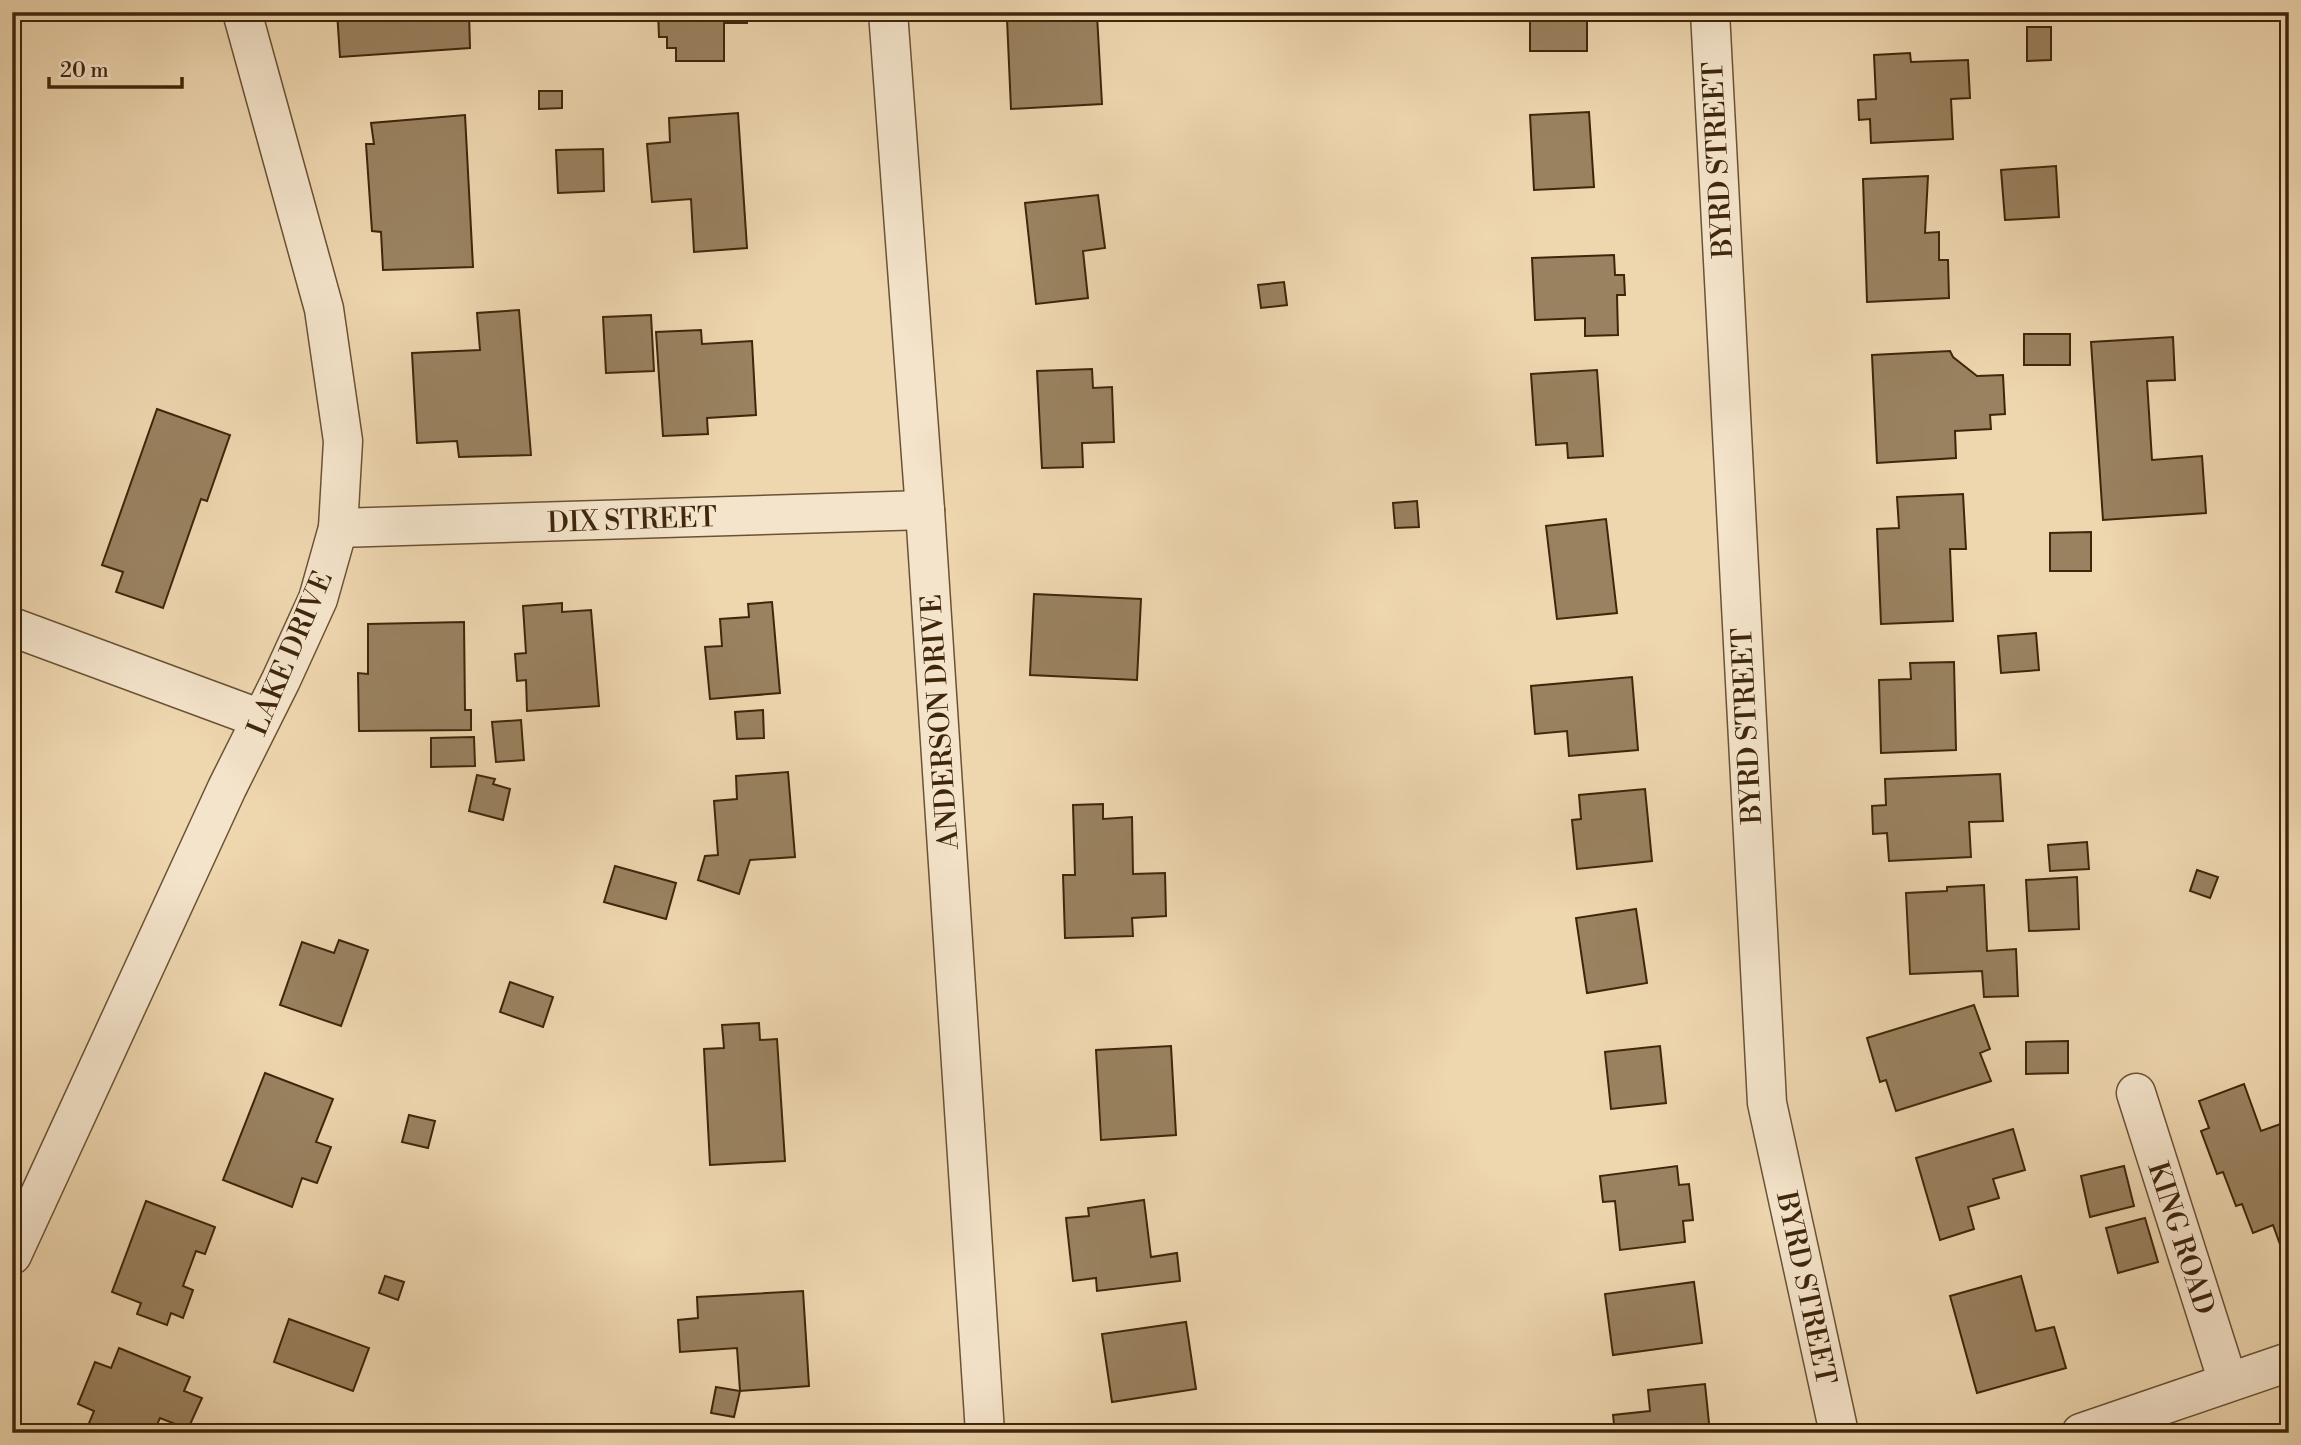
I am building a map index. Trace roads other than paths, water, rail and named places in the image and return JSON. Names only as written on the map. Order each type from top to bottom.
[{"type":"street","name":"LAKE DRIVE","points":[[12,1255],[227,788],[318,599],[338,528],[343,441],[324,309],[242,12]]},
{"type":"street","name":"ANDERSON DRIVE","points":[[888,12],[925,510],[985,1433]]},
{"type":"street","name":"BYRD STREET","points":[[1710,12],[1767,1103],[1839,1433]]},
{"type":"street","name":"DIX STREET","points":[[338,528],[925,510]]},
{"type":"street","points":[[12,627],[261,719]]},
{"type":"street","name":"KING ROAD","points":[[2136,1093],[2228,1382]]},
{"type":"street","points":[[2081,1433],[2289,1362]]}]
